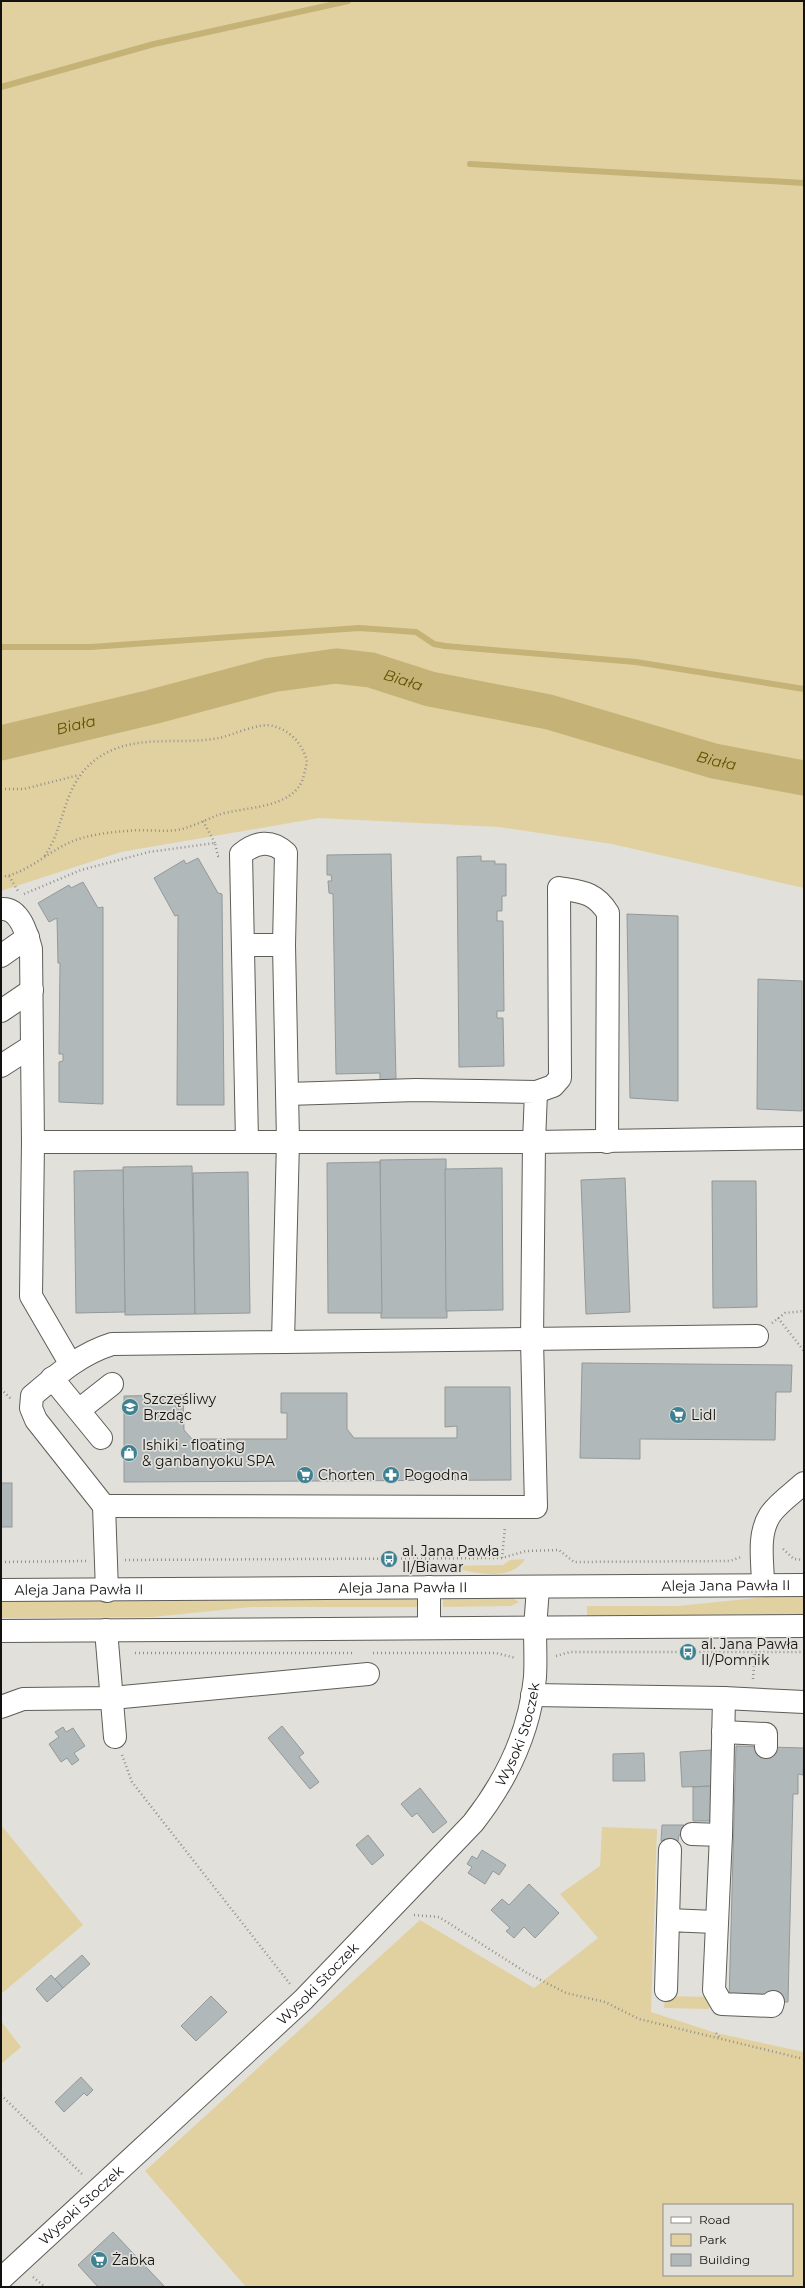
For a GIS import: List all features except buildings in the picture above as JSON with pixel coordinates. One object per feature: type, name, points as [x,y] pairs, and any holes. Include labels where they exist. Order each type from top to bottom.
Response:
[{"type":"street","points":[[247,1141],[241,854],[250,846],[264,842],[278,846],[286,853],[284,945],[288,1140],[282,1342]]},
{"type":"street","points":[[287,1094],[416,1090],[536,1092],[553,1086],[560,1078],[559,888],[579,891],[600,900],[608,913],[607,1142]]},
{"type":"street","points":[[1,909],[11,910],[17,916],[28,937],[31,949],[33,1142],[31,1296],[70,1363]]},
{"type":"street","points":[[1,956],[28,937]]},
{"type":"street","points":[[243,945],[284,945]]},
{"type":"street","points":[[1,1011],[32,990]]},
{"type":"street","points":[[1,1066],[32,1046]]},
{"type":"street","points":[[104,1506],[536,1506],[532,1340],[536,1092]]},
{"type":"street","points":[[33,1142],[288,1140],[607,1142],[804,1138]]},
{"type":"street","points":[[107,1591],[104,1506],[36,1420],[31,1408],[32,1396],[70,1363],[92,1350],[112,1344],[532,1340],[757,1336]]},
{"type":"street","points":[[52,1378],[101,1438]]},
{"type":"street","points":[[79,1410],[112,1384]]},
{"type":"street","points":[[763,1585],[762,1535],[771,1514],[804,1483]]},
{"type":"street","name":"Aleja Jana Pawła II","points":[[1,1590],[107,1591],[429,1587],[538,1588],[804,1585]]},
{"type":"street","points":[[429,1587],[429,1628]]},
{"type":"street","name":"Wysoki Stoczek","points":[[1,2279],[303,2000],[462,1835],[493,1798],[512,1760],[524,1728],[532,1695],[522,1660],[535,1628],[538,1588]]},
{"type":"street","points":[[1,1631],[804,1626]]},
{"type":"street","points":[[106,1630],[115,1737]]},
{"type":"street","points":[[1,1707],[23,1699],[112,1698],[369,1663]]},
{"type":"street","points":[[532,1695],[724,1698],[804,1702]]},
{"type":"street","points":[[724,1698],[721,1835],[715,1922],[714,1990],[722,2004],[772,2006],[773,2002]]},
{"type":"street","points":[[723,1732],[766,1734],[766,1747]]},
{"type":"street","points":[[692,1834],[721,1835]]},
{"type":"street","points":[[666,1990],[670,1850]]},
{"type":"street","points":[[668,1920],[715,1922]]},
{"type":"path","points":[[1,877],[10,876],[28,868],[44,857],[81,838],[128,830],[150,832],[180,830],[218,815],[276,803],[293,792],[303,778],[307,760],[301,745],[287,731],[271,725],[208,740],[152,740],[119,748],[96,760],[79,775],[66,799],[62,821],[53,844],[44,857]]},
{"type":"path","points":[[1,789],[24,790],[79,775]]},
{"type":"path","points":[[204,821],[215,843],[218,856],[241,854]]},
{"type":"path","points":[[10,876],[21,895],[81,870],[141,854],[215,843]]},
{"type":"path","points":[[757,1336],[785,1313],[804,1311]]},
{"type":"path","points":[[778,1318],[804,1351]]},
{"type":"path","points":[[502,1558],[507,1507]]},
{"type":"path","points":[[1,1562],[106,1552],[502,1558],[538,1550],[559,1550],[574,1562],[730,1561],[739,1558],[749,1545],[762,1544],[780,1544],[794,1560],[804,1560]]},
{"type":"path","points":[[369,1663],[496,1653],[522,1660],[551,1657],[570,1652],[804,1652]]},
{"type":"path","points":[[751,1699],[755,1652]]},
{"type":"path","points":[[107,1653],[353,1653]]},
{"type":"path","points":[[115,1737],[132,1782],[303,2000]]},
{"type":"path","points":[[409,1914],[439,1917],[527,1974],[566,1993],[605,2002],[640,2019],[804,2059]]},
{"type":"path","points":[[716,2033],[720,2039]]},
{"type":"path","points":[[1,2095],[87,2180]]},
{"type":"green space","points":[[1,1],[804,1],[804,888],[612,844],[499,827],[319,818],[121,852],[1,891]]},
{"type":"green space","points":[[525,1559],[518,1567],[509,1572],[498,1574],[487,1574],[442,1566],[503,1565],[510,1560]]},
{"type":"green space","points":[[785,1595],[804,1595],[804,1614],[587,1616],[587,1606],[678,1606]]},
{"type":"green space","points":[[419,1597],[418,1607],[251,1607],[153,1617],[1,1618],[1,1600]]},
{"type":"green space","points":[[443,1597],[513,1598],[519,1602],[511,1606],[443,1607]]},
{"type":"green space","points":[[1,1825],[83,1925],[1,1994]]},
{"type":"green space","points":[[602,1827],[657,1829],[651,2012],[716,2033],[804,2052],[804,2287],[246,2287],[145,2171],[420,1920],[534,1988],[598,1938],[560,1894],[600,1866]]},
{"type":"green space","points":[[665,1996],[710,1997],[709,2009],[664,2008]]},
{"type":"green space","points":[[1,2021],[21,2047],[1,2064]]},
{"type":"waterway","points":[[1,87],[154,44],[348,1]]},
{"type":"waterway","points":[[470,164],[804,183]]},
{"type":"waterway","points":[[1,647],[91,647],[359,628],[416,632],[434,644],[445,646],[636,662],[804,689]]},
{"type":"waterway","name":"Biała","points":[[1,743],[152,707],[271,675],[336,666],[371,670],[430,689],[549,712],[714,761],[804,778]]},
{"type":"place","name":"Szczęśliwy Brzdąc","points":[[130,1407]]},
{"type":"place","name":"Lidl","points":[[678,1415]]},
{"type":"place","name":"Ishiki - floating & ganbanyoku SPA","points":[[129,1453]]},
{"type":"place","name":"Chorten","points":[[305,1475]]},
{"type":"place","name":"Pogodna","points":[[391,1475]]},
{"type":"place","name":"al. Jana Pawła II/Biawar","points":[[389,1559]]},
{"type":"place","name":"al. Jana Pawła II/Pomnik","points":[[688,1652]]},
{"type":"place","name":"Żabka","points":[[99,2260]]}]
